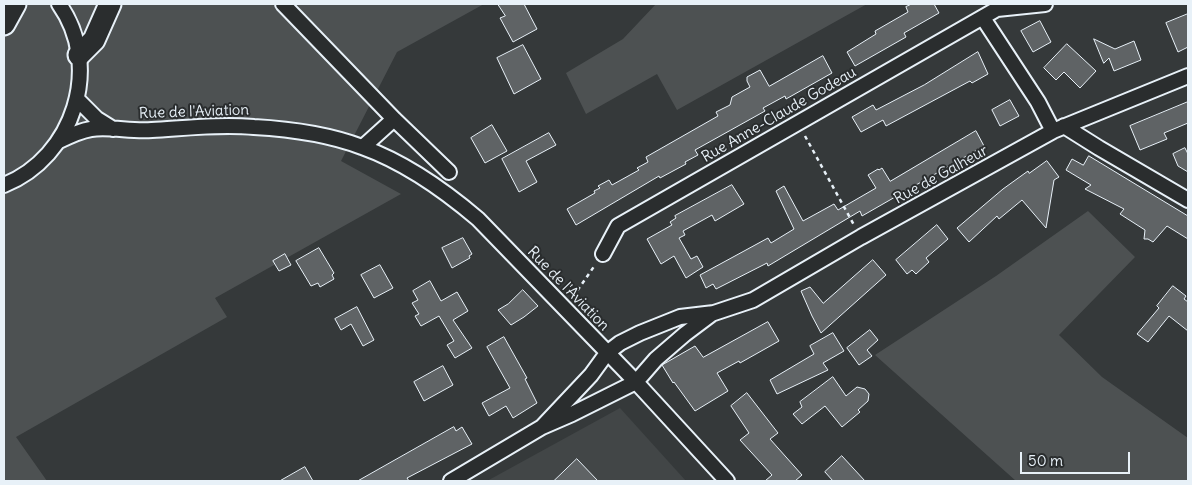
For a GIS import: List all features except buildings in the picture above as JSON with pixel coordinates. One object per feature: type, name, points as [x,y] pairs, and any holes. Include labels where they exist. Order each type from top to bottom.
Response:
[{"type":"highway","points":[[4,24],[16,4]]},
{"type":"highway","points":[[79,55],[94,40],[110,4]]},
{"type":"street","points":[[4,185],[32,169],[51,151],[70,121],[77,99],[80,77],[79,55],[70,22],[59,4]]},
{"type":"street","points":[[283,4],[394,119],[449,172]]},
{"type":"street","name":"Rue Anne-Claude Godeau","points":[[603,254],[618,226],[997,9],[1045,4]]},
{"type":"street","points":[[983,18],[1038,102],[1058,128],[1099,148],[1188,200]]},
{"type":"street","name":"Rue de Galheur","points":[[542,427],[591,375],[608,353],[640,332],[680,317],[714,313],[753,300],[861,237],[1058,128],[1188,76]]},
{"type":"street","points":[[77,99],[97,119],[113,130]]},
{"type":"street","points":[[363,147],[394,119]]},
{"type":"street","name":"Rue de l'Aviation","points":[[59,141],[79,132],[93,129],[148,131],[218,126],[254,126],[312,134],[363,147],[407,169],[456,200],[478,219],[636,382],[727,481]]},
{"type":"street","name":"Rue de Galheur","points":[[636,382],[656,359],[685,334],[714,313]]},
{"type":"street","points":[[451,481],[542,427],[636,382]]},
{"type":"path","points":[[798,123],[861,237]]},
{"type":"path","points":[[564,308],[603,254]]},
{"type":"shaded area","points":[[4,4],[484,4],[397,52],[341,161],[401,194],[215,298],[227,317],[16,437],[47,481],[4,481]]},
{"type":"shaded area","points":[[656,4],[867,4],[677,110],[657,74],[586,114],[566,73],[623,39]]},
{"type":"shaded area","points":[[1088,211],[1135,257],[1059,335],[1102,377],[1188,438],[1188,481],[1016,481],[875,355],[996,276]]},
{"type":"shaded area","points":[[620,408],[686,481],[487,481]]}]
